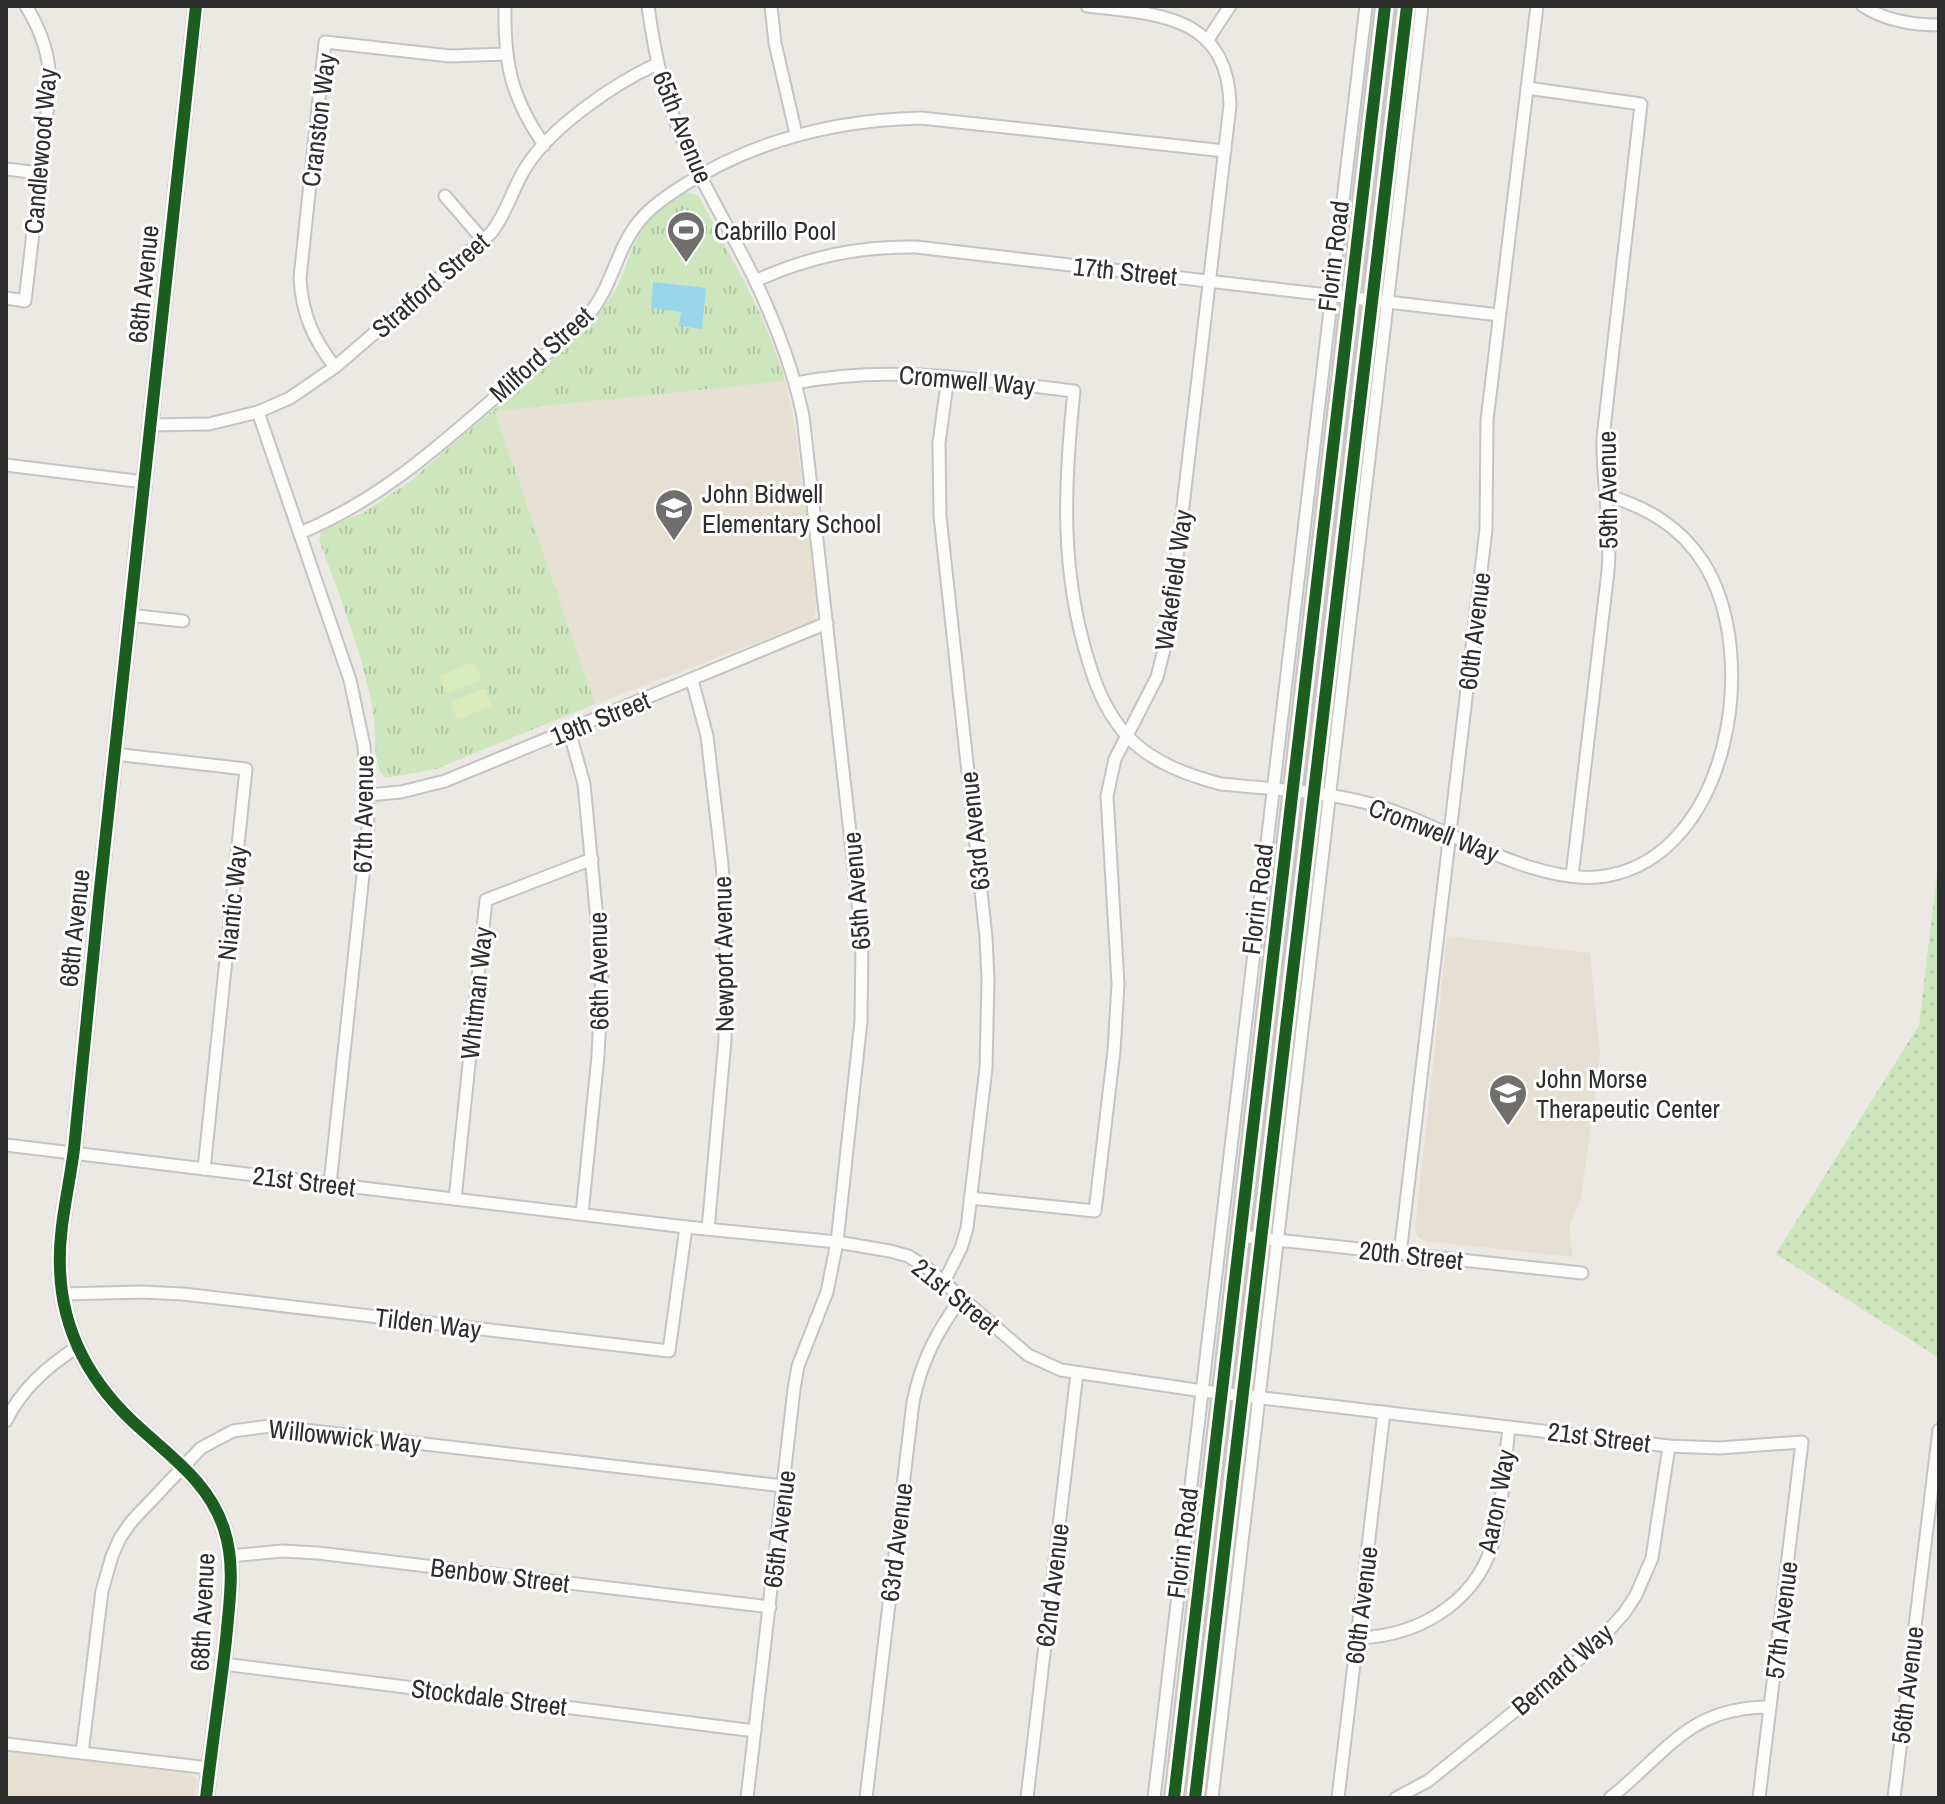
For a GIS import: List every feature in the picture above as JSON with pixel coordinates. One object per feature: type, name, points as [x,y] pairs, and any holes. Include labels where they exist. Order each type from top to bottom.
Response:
[{"type":"main road","name":"Florin Road","points":[[1174,1798],[1240,1236],[1282,791],[1341,296],[1385,6]]},
{"type":"main road","name":"Florin Road","points":[[1195,1798],[1270,1239],[1380,301],[1407,6]]},
{"type":"street","name":"Candlewood Way","points":[[6,298],[25,301],[50,71],[42,34],[26,6]]},
{"type":"street","name":"68th Avenue","points":[[196,6],[73,1153],[60,1247],[62,1294],[77,1347],[106,1396],[183,1465],[205,1490],[224,1526],[232,1574],[206,1798]]},
{"type":"street","points":[[505,6],[505,54],[518,102],[544,145]]},
{"type":"street","name":"65th Avenue","points":[[648,6],[657,64],[673,114],[700,175],[755,281],[796,383],[803,416],[858,890],[862,966],[858,1061],[837,1242],[827,1292],[798,1366],[747,1798]]},
{"type":"street","points":[[771,6],[775,43],[796,134]]},
{"type":"street","name":"Wakefield Way","points":[[970,1198],[1095,1211],[1118,997],[1107,796],[1115,759],[1157,677],[1168,634],[1225,151],[1230,93],[1222,64],[1207,41],[1174,19],[1087,6]]},
{"type":"street","points":[[1207,41],[1230,6]]},
{"type":"street","name":"Florin Road","points":[[1341,296],[1366,6]]},
{"type":"street","name":"Florin Road","points":[[1380,301],[1422,6]]},
{"type":"street","name":"60th Avenue","points":[[1400,1254],[1486,529],[1487,420],[1537,6]]},
{"type":"street","points":[[1863,6],[1898,21],[1939,25]]},
{"type":"street","name":"Cranston Way","points":[[335,367],[310,329],[302,305],[300,278],[325,42],[450,56],[505,54]]},
{"type":"street","name":"Stratford Street","points":[[150,425],[209,424],[258,412],[290,398],[335,367],[483,240],[501,220],[524,171],[544,145],[609,89],[657,64]]},
{"type":"street","name":"59th Avenue","points":[[1527,88],[1641,104],[1603,438],[1609,524],[1608,571],[1572,876]]},
{"type":"street","name":"Milford Street","points":[[300,533],[366,501],[412,469],[576,327],[602,297],[629,236],[640,221],[667,196],[739,156],[796,134],[853,122],[921,118],[1225,151]]},
{"type":"street","points":[[6,169],[40,173]]},
{"type":"street","points":[[445,196],[483,240]]},
{"type":"street","name":"17th Street","points":[[755,281],[805,260],[831,254],[884,247],[916,247],[1499,315]]},
{"type":"street","name":"Cromwell Way","points":[[796,383],[891,372],[1074,391],[1065,508],[1070,579],[1079,626],[1096,685],[1126,735],[1163,763],[1197,778],[1383,808],[1539,869],[1572,876],[1602,876],[1633,868],[1656,855],[1678,835],[1700,803],[1715,770],[1726,735],[1731,699],[1732,663],[1727,627],[1719,593],[1704,562],[1664,520],[1641,507],[1606,495]]},
{"type":"street","name":"63rd Avenue","points":[[944,1282],[967,1228],[986,1068],[988,980],[986,937],[940,516],[939,443],[948,377]]},
{"type":"street","name":"67th Avenue","points":[[258,412],[350,680],[364,746],[368,795],[366,850],[330,1184]]},
{"type":"street","points":[[6,465],[144,482]]},
{"type":"street","points":[[129,615],[183,621]]},
{"type":"street","name":"19th Street","points":[[368,795],[401,792],[445,781],[827,623]]},
{"type":"street","name":"Newport Avenue","points":[[692,680],[707,736],[722,864],[726,936],[725,1040],[708,1229]]},
{"type":"street","name":"66th Avenue","points":[[569,730],[584,784],[600,935],[601,1020],[582,1214]]},
{"type":"street","name":"Niantic Way","points":[[114,754],[246,769],[204,1169]]},
{"type":"street","name":"Florin Road","points":[[1154,1798],[1203,1391],[1282,791]]},
{"type":"street","name":"Whitman Way","points":[[455,1199],[486,900],[592,859]]},
{"type":"street","name":"21st Street","points":[[6,1145],[686,1227],[837,1242],[908,1256],[944,1282],[1028,1355],[1044,1364],[1077,1373],[1203,1391],[1669,1446],[1719,1448],[1802,1442]]},
{"type":"street","name":"Tilden Way","points":[[62,1294],[183,1294],[669,1351],[686,1227]]},
{"type":"street","name":"20th Street","points":[[1240,1236],[1582,1273]]},
{"type":"street","name":"63rd Avenue","points":[[866,1798],[913,1402],[926,1355],[936,1334],[962,1297]]},
{"type":"street","points":[[6,1421],[35,1378],[77,1347]]},
{"type":"street","name":"62nd Avenue","points":[[1027,1798],[1077,1373]]},
{"type":"street","name":"Florin Road","points":[[1212,1798],[1251,1396]]},
{"type":"street","name":"60th Avenue","points":[[1338,1798],[1384,1412]]},
{"type":"street","name":"Willowwick Way","points":[[82,1753],[102,1591],[120,1538],[183,1465],[201,1448],[233,1431],[270,1426],[784,1486]]},
{"type":"street","name":"Aaron Way","points":[[1357,1638],[1389,1636],[1429,1622],[1474,1582],[1485,1564],[1496,1531],[1509,1427]]},
{"type":"street","name":"56th Avenue","points":[[1894,1798],[1939,1430]]},
{"type":"street","name":"57th Avenue","points":[[1759,1798],[1802,1442]]},
{"type":"street","name":"Bernard Way","points":[[1396,1798],[1428,1781],[1570,1666],[1625,1612],[1652,1558],[1669,1446]]},
{"type":"street","points":[[1924,1542],[1939,1544]]},
{"type":"street","name":"Benbow Street","points":[[230,1556],[282,1551],[318,1553],[770,1607]]},
{"type":"street","name":"Stockdale Street","points":[[223,1664],[755,1731]]},
{"type":"street","points":[[1610,1798],[1683,1733],[1706,1718],[1735,1709],[1770,1707]]},
{"type":"street","points":[[6,1744],[209,1768]]},
{"type":"shaded area","name":"John Bidwell Elementary School","points":[[785,381],[795,427],[817,601],[813,621],[595,704],[495,410]]},
{"type":"shaded area","name":"John Morse Therapeutic Center","points":[[1447,936],[1590,953],[1600,1055],[1581,1199],[1569,1227],[1573,1257],[1426,1241],[1418,1237],[1415,1230]]},
{"type":"shaded area","points":[[6,1751],[190,1774],[197,1780],[195,1798],[6,1798]]},
{"type":"green space","points":[[684,192],[698,195],[758,309],[785,381],[495,411],[595,704],[436,769],[385,778],[376,758],[374,718],[365,673],[319,540],[322,529],[363,513],[409,482],[586,330],[618,285],[647,220]]},
{"type":"green space","points":[[474,662],[482,680],[446,694],[439,676]]},
{"type":"green space","points":[[485,688],[492,706],[457,720],[450,702]]},
{"type":"green space","points":[[1939,857],[1939,1358],[1776,1254],[1919,1025]]},
{"type":"water","points":[[653,282],[706,288],[702,329],[679,326],[681,312],[651,308]]},
{"type":"cycle path","points":[[196,6],[74,1149],[62,1224],[60,1269],[62,1293],[74,1338],[95,1378],[125,1414],[201,1486],[218,1513],[228,1543],[230,1598],[206,1798]]},
{"type":"cycle path","points":[[1174,1798],[1385,6]]},
{"type":"cycle path","points":[[1195,1798],[1407,6]]},
{"type":"place","name":"Cabrillo Pool","points":[[686,264]]},
{"type":"place","name":"John Bidwell Elementary School","points":[[674,542]]},
{"type":"place","name":"John Morse Therapeutic Center","points":[[1508,1127]]}]
